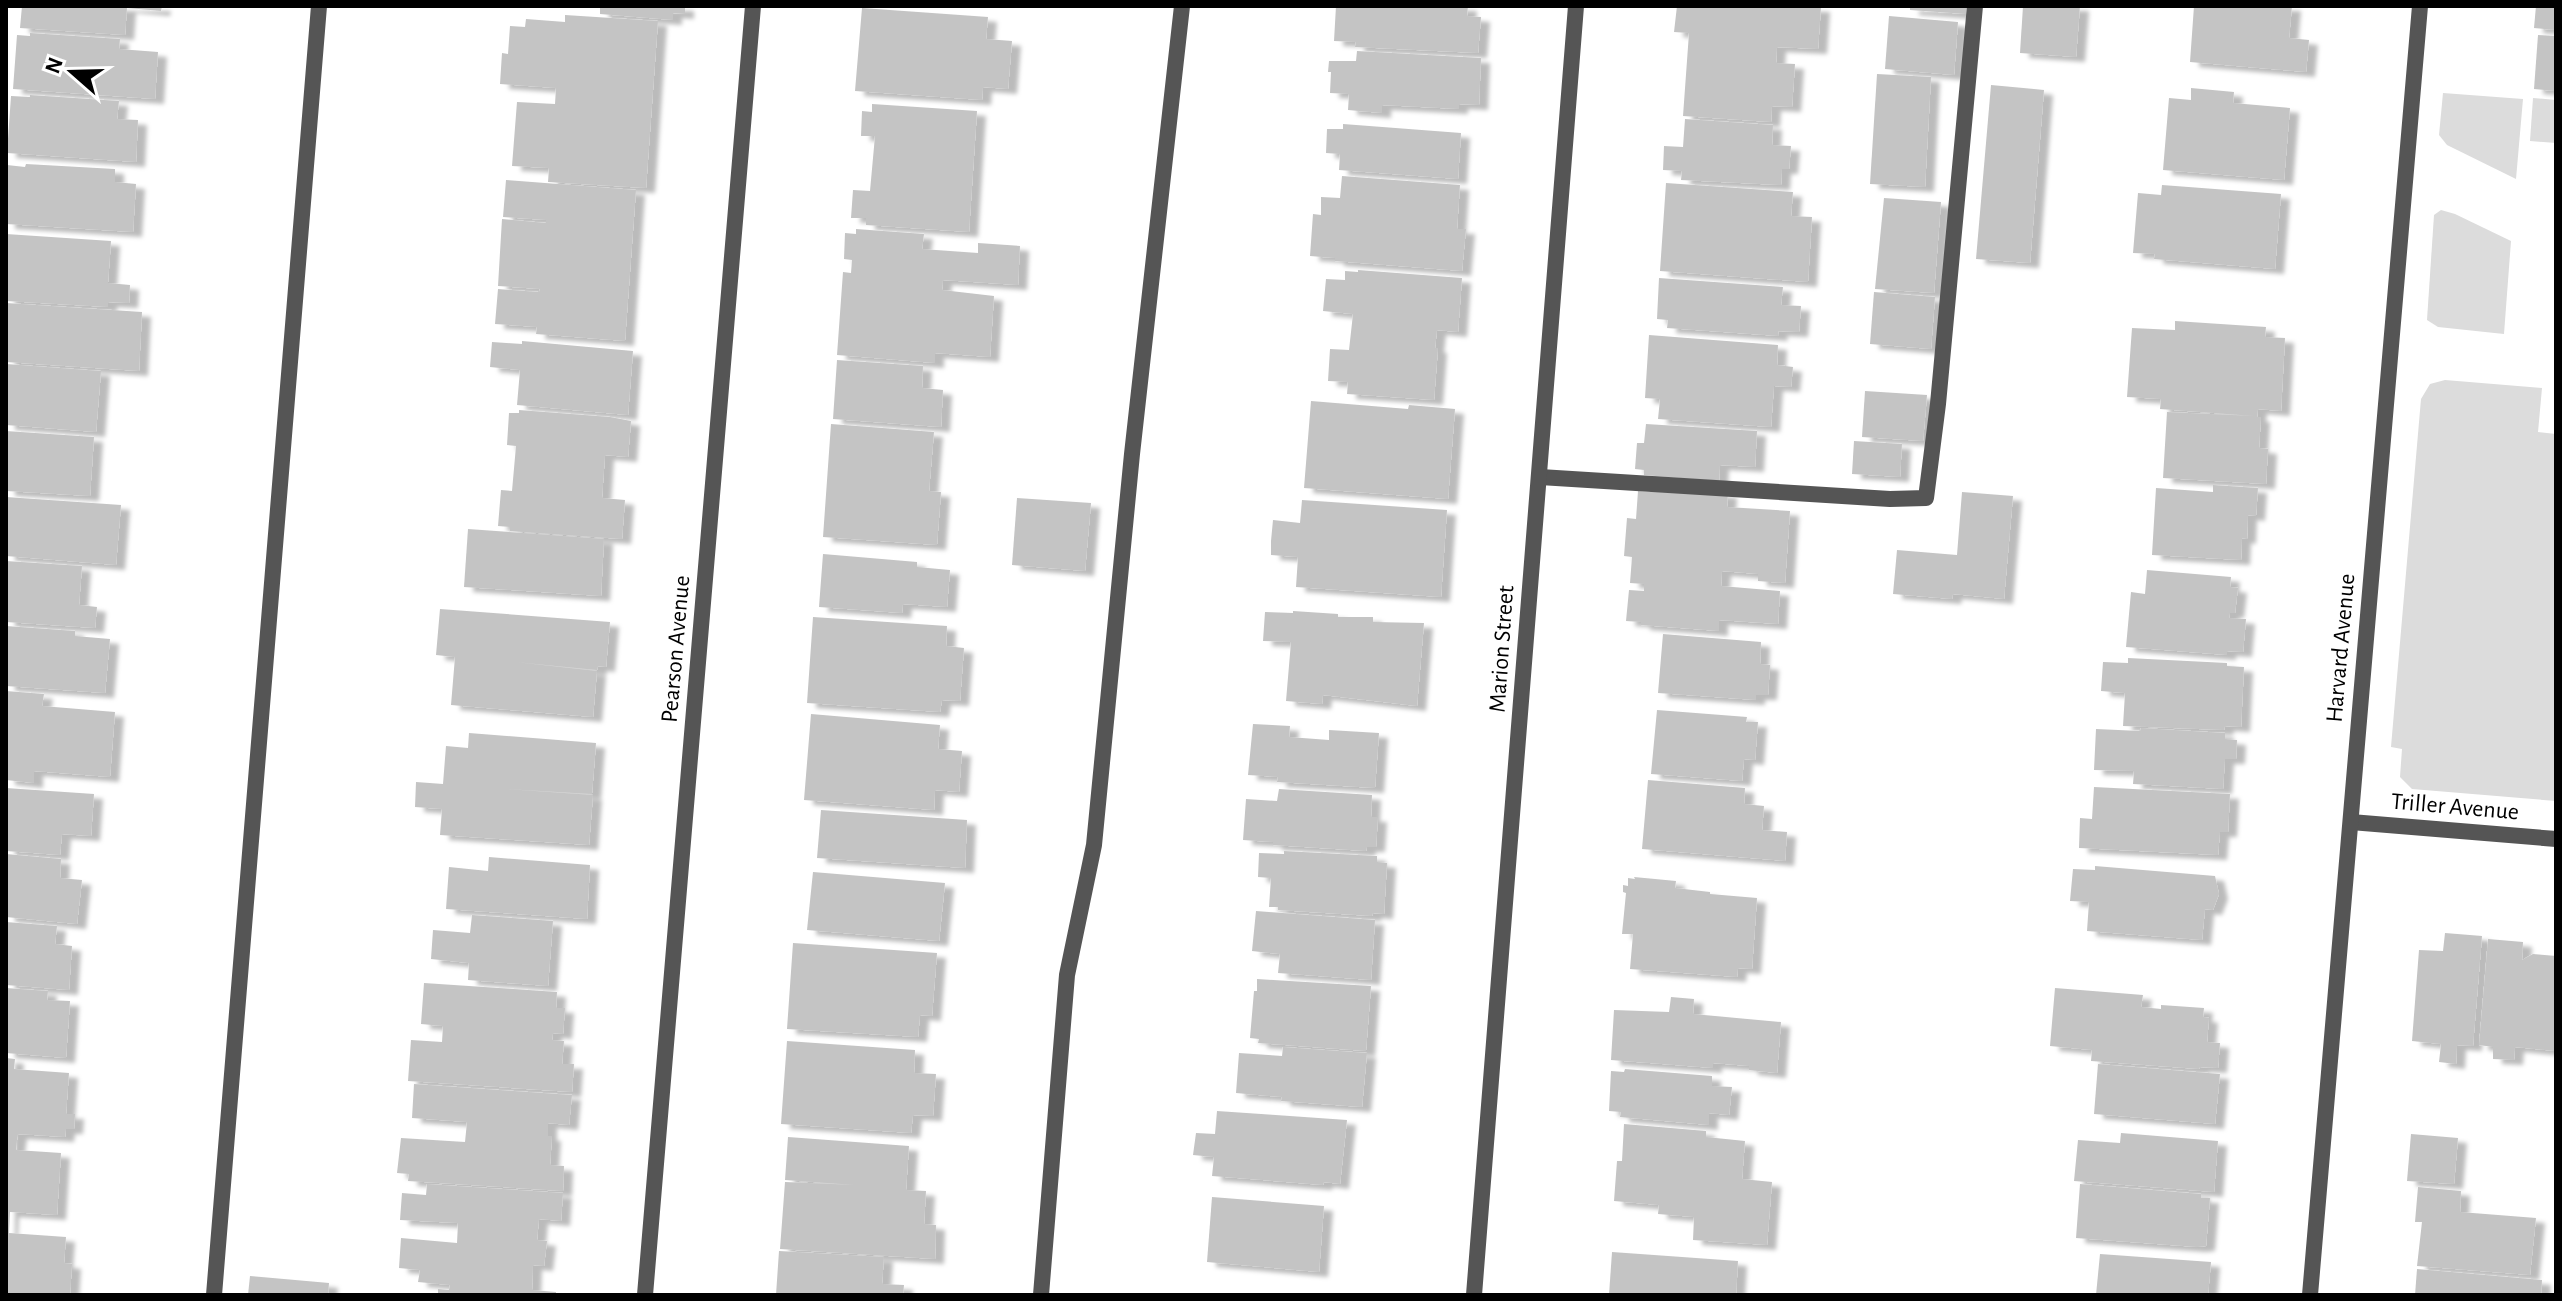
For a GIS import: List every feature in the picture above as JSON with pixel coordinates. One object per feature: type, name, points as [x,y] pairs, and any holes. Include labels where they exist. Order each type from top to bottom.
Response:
[{"type":"street","points":[[214,1295],[319,6]]},
{"type":"street","name":"Pearson Avenue","points":[[645,1295],[753,6]]},
{"type":"street","points":[[1041,1295],[1067,975],[1094,845],[1134,439],[1182,6]]},
{"type":"street","name":"Marion Street","points":[[1474,1295],[1576,6]]},
{"type":"street","points":[[1540,477],[1874,498],[1926,498],[1938,404],[1975,6]]},
{"type":"street","name":"Harvard Avenue","points":[[2310,1295],[2420,6]]},
{"type":"street","name":"Triller Avenue","points":[[2351,822],[2556,839]]},
{"type":"shaded area","points":[[2443,93],[2523,99],[2516,179],[2447,145],[2439,135]]},
{"type":"shaded area","points":[[2533,98],[2556,100],[2556,143],[2530,141]]},
{"type":"shaded area","points":[[2441,210],[2511,241],[2504,334],[2438,327],[2427,320],[2434,215]]},
{"type":"shaded area","points":[[2445,380],[2542,388],[2538,432],[2556,434],[2556,801],[2412,789],[2400,777],[2402,749],[2391,747],[2421,399],[2430,384]]},
{"type":"building","points":[[22,6],[162,6],[161,11],[127,8],[125,35],[20,28]]},
{"type":"building","points":[[600,6],[685,6],[685,14],[673,13],[673,20],[600,14]]},
{"type":"building","points":[[1336,6],[1468,6],[1467,16],[1481,17],[1478,53],[1355,47],[1356,42],[1334,41]]},
{"type":"building","points":[[1677,6],[1821,7],[1818,49],[1777,47],[1776,63],[1795,64],[1792,107],[1772,106],[1771,122],[1683,116],[1689,33],[1674,32]]},
{"type":"building","points":[[1910,6],[1967,6],[1966,14],[1910,10]]},
{"type":"building","points":[[2023,6],[2080,6],[2076,57],[2020,53]]},
{"type":"building","points":[[2194,6],[2292,6],[2289,38],[2309,40],[2306,72],[2190,62]]},
{"type":"building","points":[[2536,6],[2556,6],[2556,30],[2534,28]]},
{"type":"building","points":[[862,8],[988,17],[986,39],[1012,41],[1008,89],[983,87],[982,100],[855,91]]},
{"type":"building","points":[[565,15],[658,21],[646,188],[548,182],[549,168],[512,166],[517,102],[555,104],[556,88],[500,84],[502,53],[508,54],[510,26],[525,27],[526,19],[565,22]]},
{"type":"building","points":[[1889,16],[1958,22],[1954,75],[1885,69]]},
{"type":"building","points":[[30,33],[120,39],[119,49],[158,52],[155,99],[13,89],[17,35],[30,36]]},
{"type":"building","points":[[2538,35],[2556,36],[2556,91],[2534,89]]},
{"type":"building","points":[[1357,51],[1481,58],[1479,105],[1459,104],[1459,109],[1382,105],[1382,113],[1348,110],[1349,94],[1330,93],[1329,61],[1356,61]]},
{"type":"building","points":[[1877,74],[1931,77],[1925,187],[1870,184]]},
{"type":"building","points":[[1991,85],[2044,90],[2030,263],[1976,259]]},
{"type":"building","points":[[2191,88],[2234,92],[2233,103],[2290,108],[2284,180],[2163,170],[2169,98],[2191,100]]},
{"type":"building","points":[[11,96],[119,101],[117,119],[138,120],[136,162],[7,153]]},
{"type":"building","points":[[872,104],[977,111],[969,232],[866,225],[866,218],[851,218],[853,190],[870,191],[875,136],[861,136],[862,111],[872,112]]},
{"type":"building","points":[[1685,119],[1773,125],[1772,145],[1791,146],[1789,169],[1782,169],[1781,185],[1681,180],[1682,171],[1663,170],[1664,146],[1683,147]]},
{"type":"building","points":[[1343,124],[1461,133],[1458,179],[1339,170],[1340,154],[1326,153],[1327,129],[1343,129]]},
{"type":"building","points":[[26,164],[115,169],[115,182],[136,184],[133,232],[6,224],[7,165],[25,167]]},
{"type":"building","points":[[1342,176],[1460,185],[1457,229],[1466,229],[1462,271],[1335,261],[1335,258],[1310,256],[1313,214],[1321,215],[1321,197],[1340,198]]},
{"type":"building","points":[[506,180],[636,190],[625,341],[536,334],[537,327],[495,324],[498,289],[539,292],[540,289],[498,286],[502,219],[546,223],[546,220],[503,217]]},
{"type":"building","points":[[1666,183],[1793,192],[1791,216],[1812,217],[1808,282],[1660,271]]},
{"type":"building","points":[[2162,185],[2281,194],[2275,269],[2154,259],[2155,254],[2133,253],[2138,193],[2161,195]]},
{"type":"building","points":[[1884,198],[1941,202],[1934,293],[1875,289]]},
{"type":"building","points":[[856,229],[924,234],[922,249],[978,253],[978,243],[1020,246],[1018,285],[943,280],[942,290],[994,296],[990,357],[935,353],[935,363],[837,355],[843,272],[851,273],[852,260],[844,259],[845,233],[856,234]]},
{"type":"building","points":[[6,234],[111,241],[108,283],[130,285],[129,303],[108,302],[108,307],[6,301]]},
{"type":"building","points":[[1345,271],[1462,278],[1458,332],[1437,330],[1434,400],[1347,394],[1348,382],[1328,381],[1330,349],[1349,350],[1353,314],[1323,311],[1326,279],[1345,280]]},
{"type":"building","points":[[1659,278],[1783,287],[1781,305],[1801,306],[1799,332],[1778,331],[1779,336],[1667,328],[1668,320],[1657,319]]},
{"type":"building","points":[[1874,292],[1935,297],[1931,349],[1870,344]]},
{"type":"building","points":[[6,303],[142,312],[139,371],[6,362]]},
{"type":"building","points":[[2175,321],[2266,327],[2265,337],[2285,338],[2281,411],[2258,409],[2257,417],[2261,417],[2259,448],[2268,449],[2266,484],[2163,478],[2167,412],[2254,416],[2160,409],[2161,399],[2127,397],[2132,328],[2175,330]]},
{"type":"building","points":[[1649,335],[1778,345],[1777,365],[1793,367],[1791,387],[1774,386],[1771,427],[1658,419],[1660,399],[1645,398]]},
{"type":"building","points":[[522,341],[633,351],[628,415],[517,405],[520,370],[490,367],[492,342],[522,344]]},
{"type":"building","points":[[837,360],[923,366],[922,388],[943,390],[941,427],[833,419]]},
{"type":"building","points":[[6,364],[101,371],[96,432],[6,425]]},
{"type":"building","points":[[1865,391],[1927,395],[1923,441],[1862,437]]},
{"type":"building","points":[[1311,401],[1408,409],[1409,405],[1455,409],[1448,499],[1304,488]]},
{"type":"building","points":[[519,410],[631,421],[628,457],[605,455],[602,498],[625,500],[622,539],[510,531],[510,527],[498,526],[501,490],[512,491],[516,446],[507,445],[509,413],[519,413]]},
{"type":"building","points":[[831,424],[934,432],[929,491],[941,492],[937,545],[823,537]]},
{"type":"building","points":[[1646,424],[1757,431],[1755,467],[1720,465],[1719,481],[1644,475],[1644,470],[1635,469],[1637,443],[1644,443]]},
{"type":"building","points":[[6,431],[94,437],[90,496],[6,491]]},
{"type":"building","points":[[1854,441],[1902,444],[1900,477],[1852,474]]},
{"type":"building","points":[[2213,485],[2258,488],[2256,516],[2248,515],[2247,539],[2242,538],[2241,560],[2152,555],[2156,488],[2213,492]]},
{"type":"building","points":[[1651,488],[1728,493],[1727,507],[1790,511],[1785,583],[1758,581],[1758,574],[1722,571],[1721,586],[1780,591],[1778,624],[1719,620],[1719,631],[1626,621],[1629,590],[1644,591],[1644,584],[1630,583],[1632,557],[1624,556],[1627,518],[1636,519],[1638,491],[1650,492]]},
{"type":"building","points":[[1962,492],[2013,496],[2004,599],[1953,594],[1952,599],[1893,594],[1897,550],[1957,555]]},
{"type":"building","points":[[6,497],[121,505],[116,565],[6,556]]},
{"type":"building","points":[[1017,498],[1091,503],[1085,571],[1012,565]]},
{"type":"building","points":[[1302,500],[1447,510],[1441,597],[1296,587],[1298,557],[1271,555],[1271,541],[1273,520],[1300,523]]},
{"type":"building","points":[[468,529],[604,539],[601,596],[464,587]]},
{"type":"building","points":[[823,554],[917,562],[917,567],[950,570],[947,607],[903,604],[902,613],[819,607]]},
{"type":"building","points":[[6,561],[82,566],[79,605],[97,607],[95,628],[6,622]]},
{"type":"building","points":[[2147,570],[2231,577],[2230,587],[2238,588],[2235,613],[2230,613],[2229,618],[2246,619],[2243,652],[2227,651],[2227,655],[2126,647],[2131,592],[2145,594]]},
{"type":"building","points":[[440,609],[610,622],[606,667],[598,666],[597,670],[515,662],[597,671],[593,717],[451,705],[455,657],[436,655]]},
{"type":"building","points":[[1265,612],[1338,614],[1338,617],[1373,617],[1373,622],[1424,623],[1417,706],[1323,695],[1322,704],[1286,701],[1291,642],[1263,641]]},
{"type":"building","points":[[813,617],[947,626],[946,646],[964,648],[960,701],[942,700],[940,712],[807,703]]},
{"type":"building","points":[[6,626],[75,631],[75,636],[110,639],[105,693],[6,686]]},
{"type":"building","points":[[1663,634],[1761,642],[1760,664],[1770,665],[1768,695],[1756,695],[1756,700],[1658,693]]},
{"type":"building","points":[[2128,658],[2227,663],[2227,666],[2244,667],[2241,727],[2225,726],[2224,730],[2123,726],[2125,693],[2101,691],[2103,662],[2128,663]]},
{"type":"building","points":[[6,691],[44,694],[42,706],[115,712],[110,777],[34,771],[34,783],[6,780]]},
{"type":"building","points":[[1657,710],[1747,717],[1746,722],[1758,722],[1755,760],[1744,759],[1742,781],[1651,774]]},
{"type":"building","points":[[811,714],[940,725],[938,749],[962,751],[959,792],[935,790],[934,810],[804,800]]},
{"type":"building","points":[[1253,724],[1290,726],[1289,737],[1329,740],[1329,730],[1379,733],[1375,788],[1277,782],[1278,777],[1248,775]]},
{"type":"building","points":[[2141,728],[2225,733],[2225,739],[2237,740],[2236,759],[2225,759],[2223,789],[2133,784],[2134,771],[2094,770],[2096,729],[2140,731]]},
{"type":"building","points":[[469,733],[596,743],[592,794],[506,789],[593,795],[589,845],[440,835],[442,809],[415,807],[416,782],[443,784],[446,746],[468,748]]},
{"type":"building","points":[[1648,780],[1745,788],[1744,804],[1764,806],[1762,830],[1787,832],[1785,861],[1642,849]]},
{"type":"building","points":[[2094,787],[2230,794],[2228,832],[2220,832],[2218,855],[2079,848],[2080,818],[2092,819]]},
{"type":"building","points":[[6,788],[94,794],[91,836],[62,834],[60,855],[6,851]]},
{"type":"building","points":[[1279,789],[1372,795],[1371,817],[1378,817],[1376,847],[1367,847],[1366,851],[1243,840],[1246,799],[1277,801]]},
{"type":"building","points":[[821,810],[967,820],[965,868],[817,858]]},
{"type":"building","points":[[1284,851],[1377,856],[1377,862],[1387,863],[1384,914],[1373,913],[1372,916],[1269,907],[1271,878],[1258,877],[1259,853],[1284,854]]},
{"type":"building","points":[[6,854],[61,859],[60,878],[82,880],[77,924],[6,917]]},
{"type":"building","points":[[489,857],[590,865],[587,919],[446,909],[449,867],[488,871]]},
{"type":"building","points":[[2095,866],[2215,876],[2219,894],[2213,910],[2205,909],[2202,940],[2087,931],[2089,902],[2070,901],[2073,869],[2095,870]]},
{"type":"building","points":[[813,872],[945,883],[939,941],[807,930]]},
{"type":"building","points":[[1628,878],[1676,881],[1675,888],[1710,894],[1757,898],[1752,969],[1738,968],[1737,977],[1630,969],[1633,934],[1622,934],[1626,893],[1623,892],[1623,885],[1628,886]]},
{"type":"building","points":[[1256,911],[1375,920],[1371,980],[1278,973],[1280,954],[1252,951]]},
{"type":"building","points":[[472,915],[553,921],[548,986],[468,980],[469,963],[431,959],[433,930],[470,933]]},
{"type":"building","points":[[6,922],[57,926],[55,944],[72,946],[69,990],[6,985]]},
{"type":"building","points":[[2445,933],[2482,936],[2473,1046],[2457,1045],[2456,1064],[2439,1062],[2441,1044],[2412,1041],[2419,950],[2443,951]]},
{"type":"building","points":[[2488,939],[2523,942],[2522,960],[2533,954],[2556,956],[2556,1051],[2515,1047],[2514,1060],[2493,1059],[2493,1047],[2479,1045]]},
{"type":"building","points":[[793,943],[937,953],[932,1016],[920,1015],[918,1037],[787,1029]]},
{"type":"building","points":[[1257,979],[1371,986],[1366,1051],[1258,1043],[1259,1039],[1250,1038]]},
{"type":"building","points":[[424,983],[557,992],[556,1008],[565,1008],[563,1034],[553,1033],[552,1040],[564,1041],[562,1064],[574,1064],[572,1092],[408,1081],[411,1040],[442,1042],[443,1026],[421,1024]]},
{"type":"building","points":[[6,988],[48,991],[47,1000],[70,1001],[66,1058],[6,1053]]},
{"type":"building","points":[[2055,988],[2143,995],[2141,1007],[2204,1008],[2203,1017],[2209,1018],[2207,1042],[2220,1043],[2218,1068],[2091,1061],[2092,1050],[2050,1046]]},
{"type":"building","points":[[1671,997],[1694,999],[1693,1014],[1781,1022],[1777,1073],[1749,1070],[1749,1066],[1713,1063],[1713,1068],[1611,1060],[1614,1010],[1669,1012]]},
{"type":"building","points":[[787,1041],[915,1050],[914,1073],[936,1074],[933,1116],[913,1115],[911,1133],[781,1124]]},
{"type":"building","points":[[1283,1047],[1367,1053],[1362,1107],[1281,1101],[1282,1097],[1236,1093],[1239,1053],[1282,1056]]},
{"type":"building","points":[[6,1058],[15,1059],[14,1069],[69,1073],[66,1114],[75,1114],[74,1129],[66,1129],[65,1137],[18,1134],[16,1150],[61,1153],[57,1215],[10,1212],[9,1233],[66,1237],[64,1263],[72,1264],[70,1295],[6,1294]]},
{"type":"building","points":[[2098,1064],[2220,1074],[2215,1124],[2094,1114]]},
{"type":"building","points":[[1625,1069],[1712,1076],[1712,1086],[1732,1087],[1729,1115],[1709,1113],[1709,1125],[1620,1117],[1621,1112],[1609,1111],[1611,1071],[1624,1072]]},
{"type":"building","points":[[414,1084],[572,1095],[569,1125],[548,1123],[548,1136],[552,1136],[550,1165],[564,1166],[563,1191],[408,1181],[409,1174],[397,1173],[401,1138],[465,1142],[467,1122],[412,1118]]},
{"type":"building","points":[[1217,1111],[1347,1120],[1340,1184],[1212,1176],[1214,1157],[1193,1155],[1196,1133],[1215,1134]]},
{"type":"building","points":[[1624,1124],[1706,1131],[1706,1137],[1745,1141],[1742,1179],[1772,1182],[1767,1245],[1693,1240],[1694,1217],[1658,1214],[1659,1205],[1614,1201],[1617,1161],[1622,1161]]},
{"type":"building","points":[[2121,1133],[2218,1141],[2214,1192],[2074,1181],[2078,1140],[2120,1143]]},
{"type":"building","points":[[2411,1134],[2458,1138],[2454,1184],[2407,1181]]},
{"type":"building","points":[[788,1137],[909,1146],[906,1190],[926,1191],[924,1224],[936,1225],[935,1259],[780,1249],[785,1182],[855,1185],[785,1180]]},
{"type":"building","points":[[427,1184],[563,1193],[561,1221],[539,1219],[537,1240],[547,1241],[544,1266],[533,1265],[532,1290],[556,1292],[556,1295],[438,1295],[438,1289],[449,1290],[450,1285],[418,1282],[420,1270],[399,1268],[401,1238],[457,1243],[458,1223],[400,1220],[402,1193],[426,1195]]},
{"type":"building","points":[[2080,1184],[2201,1194],[2201,1198],[2210,1198],[2206,1246],[2076,1238]]},
{"type":"building","points":[[2418,1187],[2461,1191],[2460,1212],[2536,1218],[2530,1275],[2417,1266],[2422,1222],[2415,1222]]},
{"type":"building","points":[[1212,1197],[1324,1206],[1319,1272],[1207,1262]]},
{"type":"building","points":[[779,1251],[884,1257],[882,1284],[904,1285],[903,1295],[776,1295]]},
{"type":"building","points":[[1612,1252],[1738,1261],[1736,1295],[1609,1295]]},
{"type":"building","points":[[2100,1254],[2211,1262],[2208,1295],[2096,1295]]},
{"type":"building","points":[[2417,1269],[2542,1280],[2541,1295],[2415,1295]]},
{"type":"building","points":[[250,1276],[329,1283],[328,1295],[248,1295]]}]
